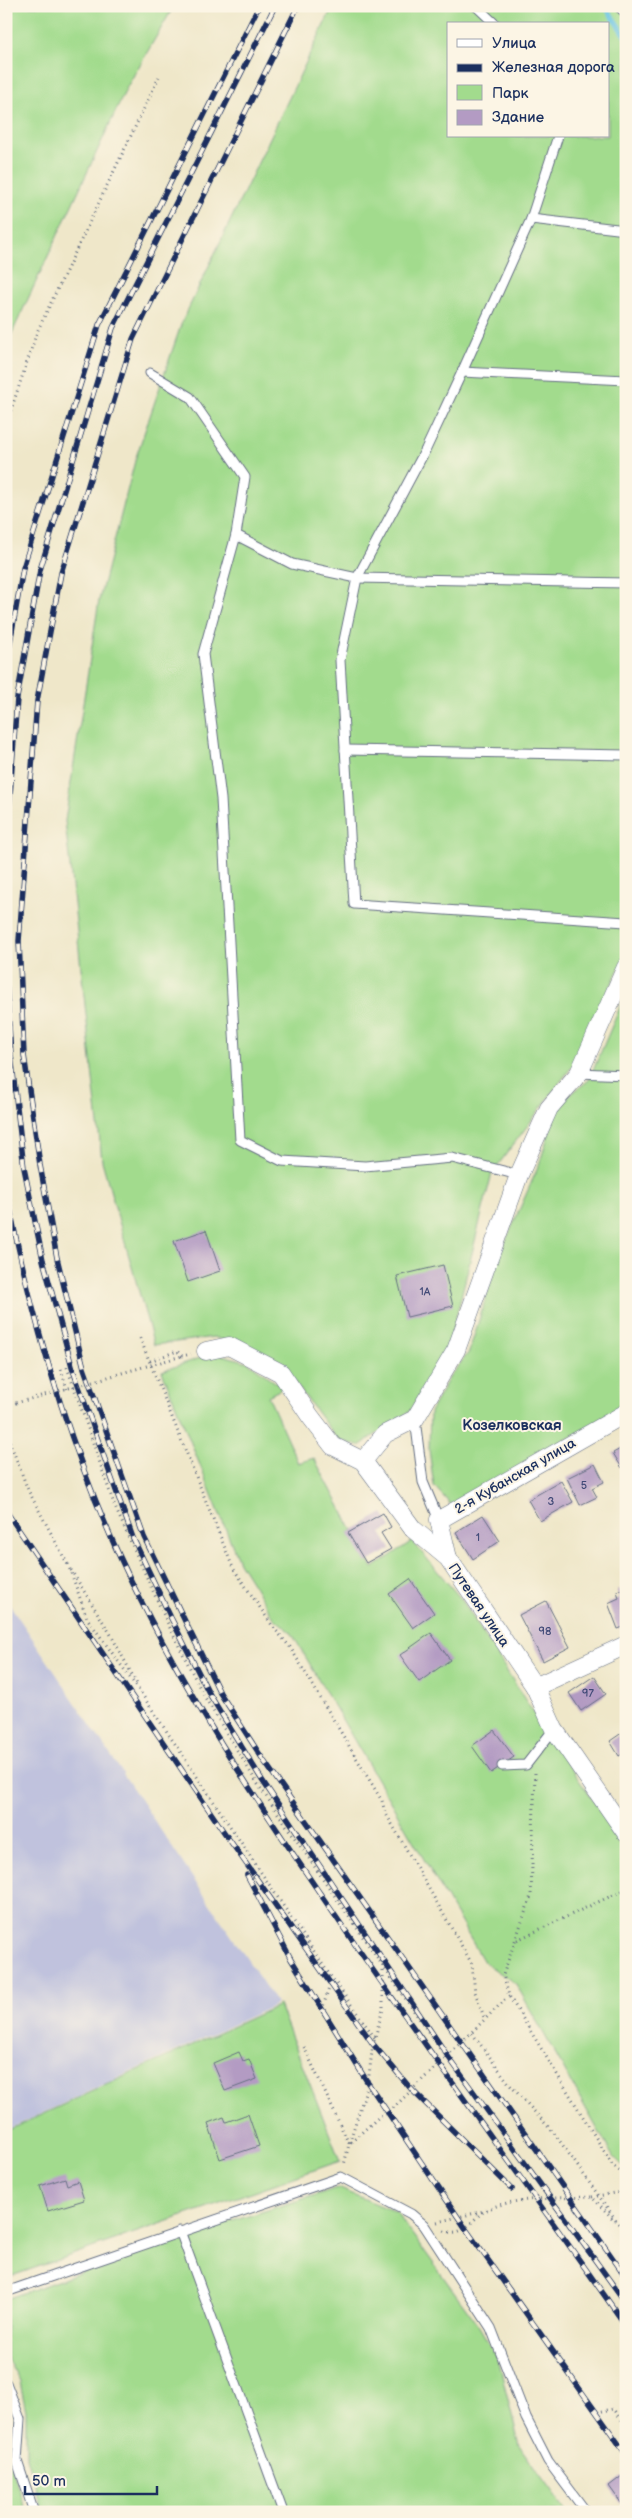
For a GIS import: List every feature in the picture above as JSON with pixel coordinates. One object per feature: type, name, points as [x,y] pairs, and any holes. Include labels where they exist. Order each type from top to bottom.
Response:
[{"type":"street","points":[[363,1461],[385,1434],[415,1419],[456,1350],[520,1175],[549,1108],[579,1073],[626,967]]},
{"type":"street","name":"Путевая улица","points":[[206,1351],[229,1346],[281,1373],[333,1446],[363,1461],[413,1529],[448,1558],[535,1687],[554,1729],[626,1833]]},
{"type":"street","name":"2-я Кубанская улица","points":[[448,1558],[439,1520],[626,1413]]},
{"type":"street","points":[[535,1687],[626,1645]]},
{"type":"lane","points":[[476,6],[493,22]]},
{"type":"lane","points":[[618,6],[626,13]]},
{"type":"lane","points":[[557,138],[531,219],[462,372],[426,449],[357,578],[340,660],[354,904],[626,922]]},
{"type":"lane","points":[[531,219],[626,230]]},
{"type":"lane","points":[[462,372],[626,380]]},
{"type":"lane","points":[[150,373],[190,397],[246,477],[236,535],[203,654],[221,799],[240,1140],[282,1162],[365,1166],[452,1158],[520,1175]]},
{"type":"lane","points":[[236,535],[292,564],[357,578],[626,582]]},
{"type":"lane","points":[[345,750],[626,755]]},
{"type":"lane","points":[[579,1073],[626,1075]]},
{"type":"lane","points":[[415,1419],[423,1482],[439,1520]]},
{"type":"lane","points":[[502,1766],[526,1765],[554,1729]]},
{"type":"lane","points":[[6,2292],[341,2177],[411,2214],[424,2226],[491,2328],[526,2418],[548,2461],[584,2509],[589,2512]]},
{"type":"lane","points":[[180,2231],[282,2512]]},
{"type":"lane","points":[[6,2383],[20,2419],[18,2461],[34,2512]]},
{"type":"path","points":[[6,426],[37,332],[159,77]]},
{"type":"path","points":[[140,1338],[233,1568],[274,1628],[290,1647],[382,1800],[385,1812],[472,1964],[475,1992],[485,2020]]},
{"type":"path","points":[[6,1407],[182,1356],[177,1351],[150,1361]]},
{"type":"path","points":[[67,1368],[115,1507],[167,1622],[204,1696],[257,1783],[445,2056]]},
{"type":"path","points":[[61,1369],[67,1389]]},
{"type":"path","points":[[6,1432],[28,1490],[142,1693]]},
{"type":"path","points":[[68,1564],[87,1618],[142,1693],[375,2038]]},
{"type":"path","points":[[537,1752],[533,1809],[531,1896],[503,1976],[509,1996],[612,2164],[626,2177]]},
{"type":"path","points":[[516,1940],[626,1889]]},
{"type":"path","points":[[341,2177],[349,2144],[368,2084],[375,2038],[383,2009],[383,1966]]},
{"type":"path","points":[[322,2010],[330,1984],[328,1971]]},
{"type":"path","points":[[349,2144],[380,2116],[388,2113],[509,1996]]},
{"type":"path","points":[[472,2033],[511,2086],[554,2134],[622,2227]]},
{"type":"path","points":[[304,2046],[349,2144]]},
{"type":"path","points":[[424,2226],[520,2200],[592,2197],[626,2191]]},
{"type":"path","points":[[592,2197],[626,2230]]},
{"type":"path","points":[[424,2226],[451,2233],[466,2230],[486,2210]]},
{"type":"path","points":[[597,2412],[614,2410],[626,2426]]},
{"type":"shaded area","points":[[6,1599],[277,2004],[6,2130]]},
{"type":"green space","points":[[6,6],[174,6],[127,87],[6,346]]},
{"type":"green space","points":[[333,6],[626,6],[626,954],[573,1065],[492,1173],[448,1349],[409,1412],[359,1446],[337,1439],[278,1360],[214,1337],[154,1345],[102,1161],[65,821],[99,600],[136,457],[182,322]]},
{"type":"green space","points":[[626,993],[626,1405],[452,1506],[434,1486],[429,1450],[430,1412],[449,1378],[469,1352],[499,1256],[539,1165],[558,1104],[589,1080]]},
{"type":"green space","points":[[215,1353],[248,1362],[283,1388],[268,1396],[298,1463],[314,1458],[373,1568],[412,1541],[462,1600],[548,1736],[626,1847],[626,2169],[612,2155],[516,1984],[484,1962],[291,1632],[274,1618],[239,1562],[162,1371]]},
{"type":"green space","points":[[279,2005],[340,2161],[6,2278],[6,2131]]},
{"type":"green space","points":[[338,2188],[396,2212],[477,2323],[498,2359],[520,2447],[567,2512],[43,2512],[26,2457],[26,2411],[20,2382],[6,2357],[6,2299],[175,2239]]},
{"type":"green space","points":[[6,2456],[27,2512],[6,2512]]},
{"type":"building","points":[[206,1230],[220,1271],[188,1282],[174,1241]]},
{"type":"building","points":[[443,1265],[453,1306],[407,1317],[397,1276]]},
{"type":"building","points":[[626,1446],[626,1466],[622,1468],[613,1453]]},
{"type":"building","points":[[595,1464],[604,1482],[592,1488],[597,1497],[580,1505],[567,1478]]},
{"type":"building","points":[[561,1481],[573,1502],[540,1521],[528,1500]]},
{"type":"building","points":[[383,1513],[391,1527],[381,1533],[391,1549],[366,1563],[348,1533]]},
{"type":"building","points":[[483,1515],[500,1541],[473,1559],[456,1532]]},
{"type":"building","points":[[410,1579],[434,1613],[413,1628],[389,1594]]},
{"type":"building","points":[[626,1587],[626,1626],[618,1629],[608,1603],[619,1598],[617,1591]]},
{"type":"building","points":[[546,1601],[570,1647],[543,1661],[519,1615]]},
{"type":"building","points":[[431,1633],[450,1660],[419,1682],[400,1655]]},
{"type":"building","points":[[594,1676],[606,1694],[581,1711],[569,1693]]},
{"type":"building","points":[[494,1730],[514,1757],[491,1773],[472,1746]]},
{"type":"building","points":[[626,1730],[626,1752],[619,1756],[610,1741]]},
{"type":"building","points":[[239,2052],[243,2061],[249,2059],[257,2079],[225,2091],[213,2063]]},
{"type":"building","points":[[248,2114],[259,2146],[220,2159],[208,2123],[224,2117],[226,2122]]},
{"type":"building","points":[[65,2178],[67,2185],[78,2181],[84,2200],[48,2211],[40,2186]]},
{"type":"building","points":[[622,2476],[626,2480],[624,2507],[609,2486]]},
{"type":"waterway","points":[[605,6],[626,37]]},
{"type":"railway","points":[[6,666],[23,568],[99,325],[259,6]]},
{"type":"railway","points":[[6,850],[17,698],[40,570],[113,328],[275,6]]},
{"type":"railway","points":[[298,6],[133,339],[61,573],[37,701],[19,941],[24,1055],[40,1165],[57,1258],[84,1368],[144,1537],[220,1693],[264,1761],[626,2277]]},
{"type":"railway","points":[[6,982],[11,1055],[24,1168],[43,1260],[73,1370],[133,1538],[210,1695],[262,1780],[447,2055],[626,2303]]},
{"type":"railway","points":[[6,1189],[26,1282],[66,1420],[99,1509],[118,1553],[164,1646],[243,1779],[366,1961],[626,2326]]},
{"type":"railway","points":[[6,1511],[226,1835],[373,2044],[412,2090],[512,2189]]},
{"type":"railway","points":[[247,1875],[291,1959],[368,2083],[466,2229],[626,2454]]},
{"type":"district","name":"Козелковская","points":[[512,1425]]}]
